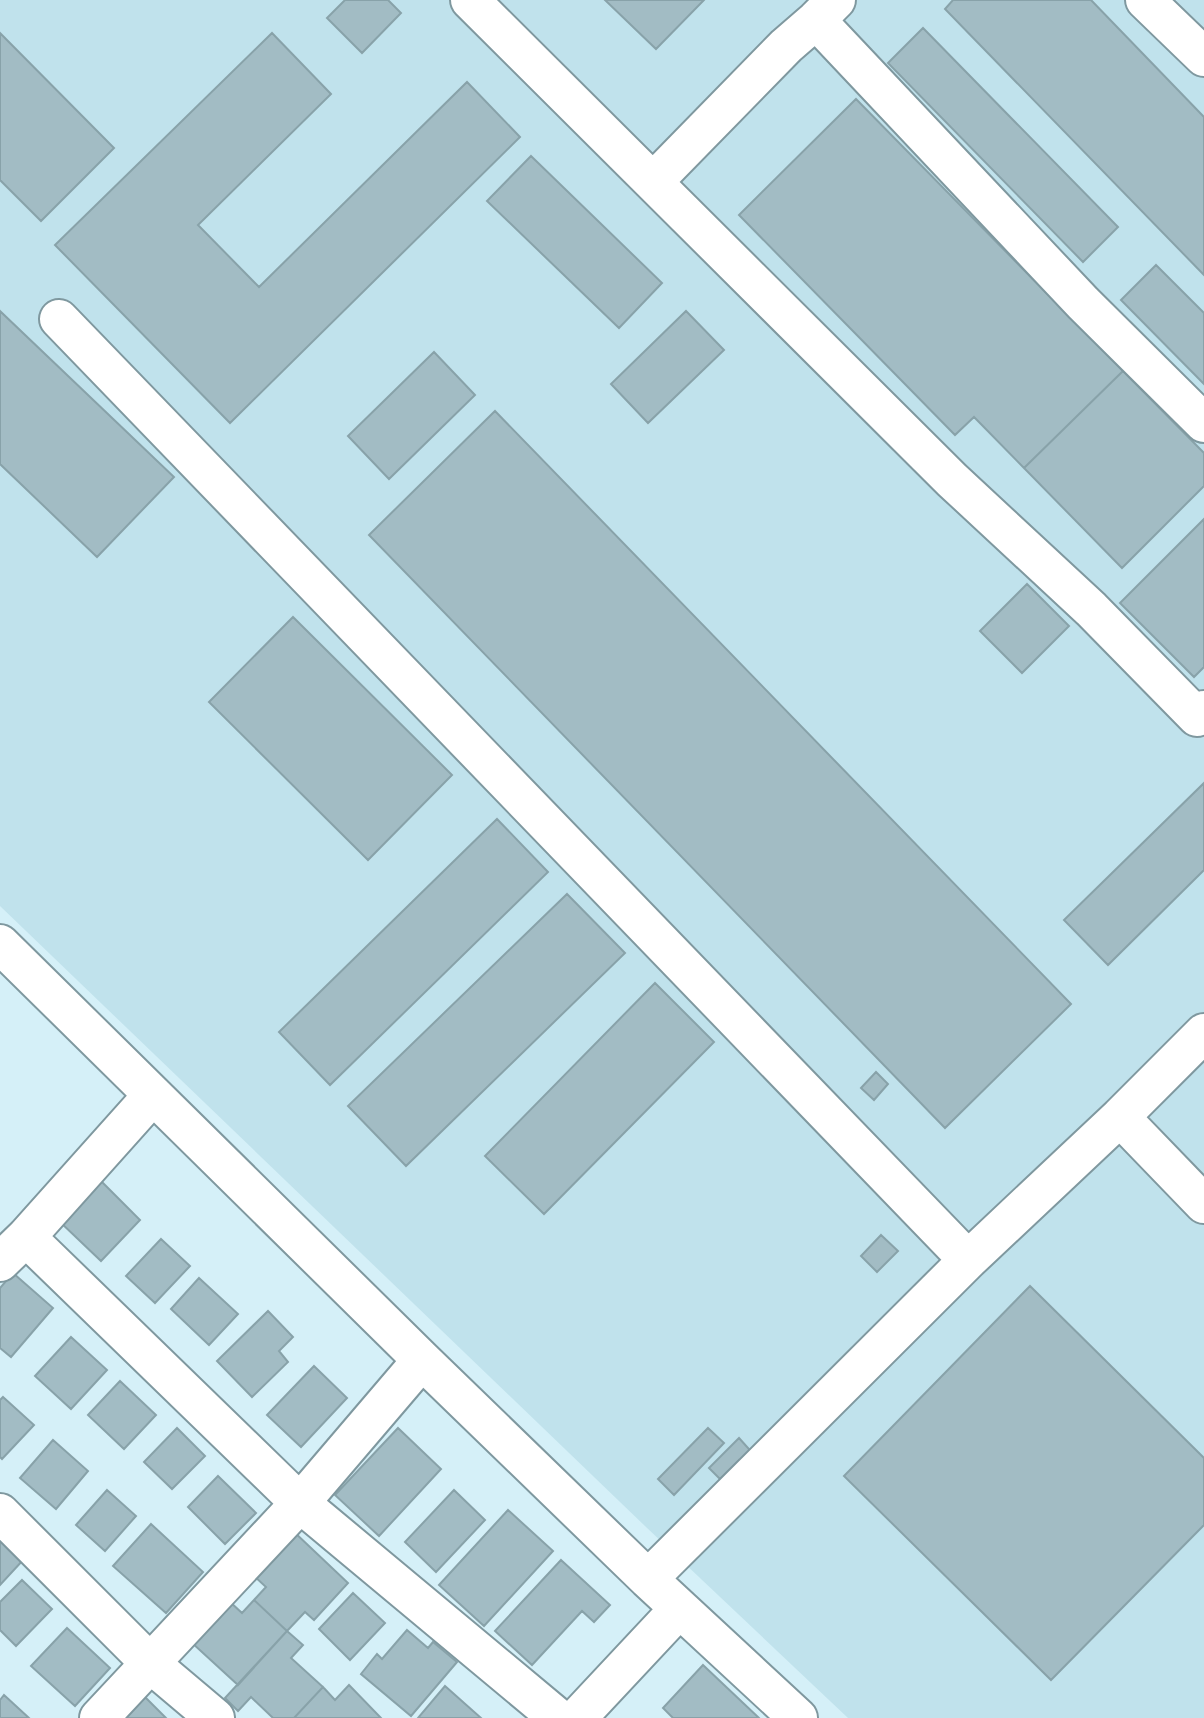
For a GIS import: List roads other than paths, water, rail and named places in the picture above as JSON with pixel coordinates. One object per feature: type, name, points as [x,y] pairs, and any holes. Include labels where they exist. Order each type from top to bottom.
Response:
[{"type":"street","points":[[470,0],[952,480],[1091,609],[1197,717],[1204,710]]},
{"type":"street","points":[[1144,0],[1204,57]]},
{"type":"street","points":[[654,181],[786,46],[826,10],[1083,303],[1204,423]]},
{"type":"street","points":[[59,320],[968,1260]]},
{"type":"street","points":[[4,955],[153,1094],[679,1609],[798,1718]]},
{"type":"street","points":[[648,1579],[968,1260],[1120,1117],[1204,1033]]},
{"type":"street","points":[[153,1094],[13,1250],[300,1503],[558,1718]]},
{"type":"street","points":[[1120,1117],[1204,1205]]},
{"type":"street","points":[[99,1718],[300,1503],[422,1360]]},
{"type":"street","points":[[0,1513],[151,1664],[215,1718]]},
{"type":"street","points":[[577,1718],[679,1609]]}]
